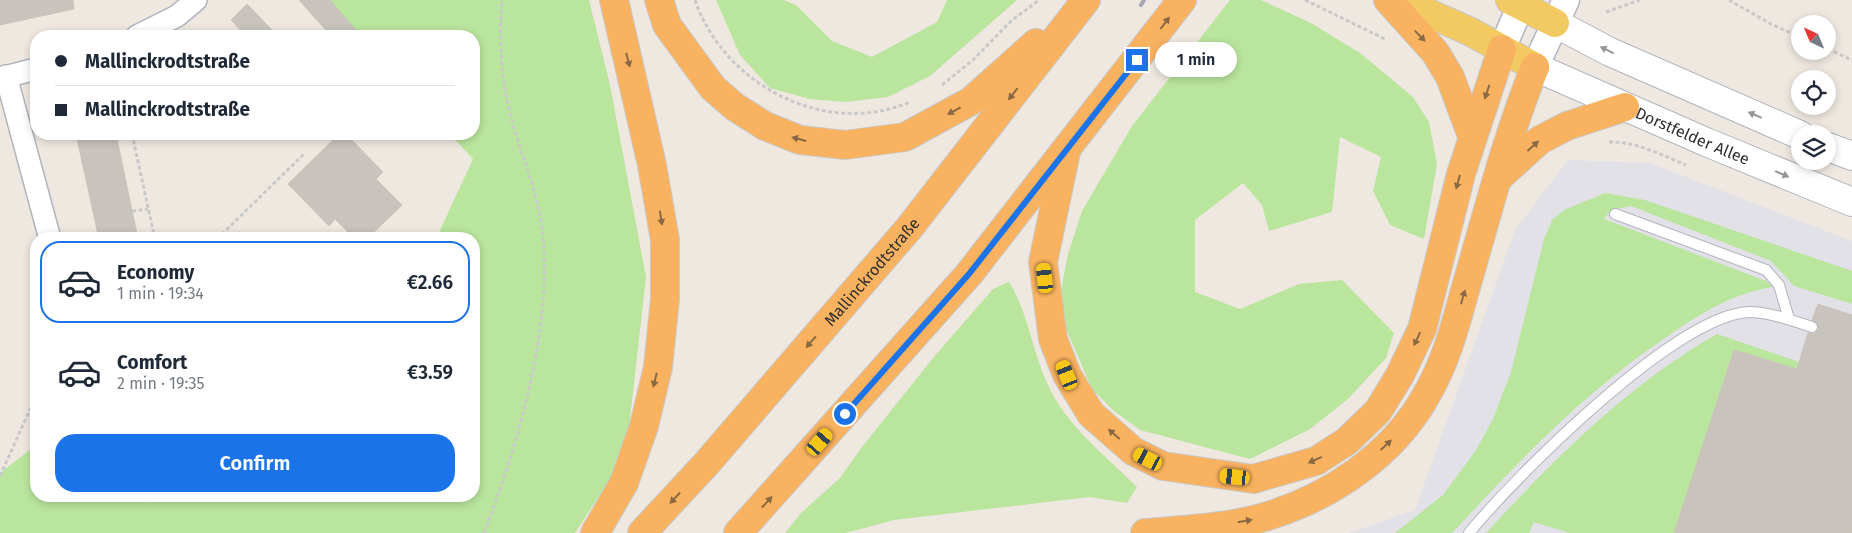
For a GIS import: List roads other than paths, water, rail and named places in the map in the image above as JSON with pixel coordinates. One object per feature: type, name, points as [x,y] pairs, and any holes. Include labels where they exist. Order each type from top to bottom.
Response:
[{"type":"highway","points":[[595,533],[624,483],[644,426],[658,367],[665,299],[664,240],[652,165],[614,0]]},
{"type":"highway","points":[[659,0],[667,25],[692,61],[713,88],[735,107],[766,126],[800,140],[845,145],[905,137],[971,101],[1085,0]]},
{"type":"highway","name":"Mallinckrodtstraße","points":[[642,533],[707,464],[910,228],[1085,0]]},
{"type":"highway","points":[[738,533],[969,274],[1066,152],[1182,0]]},
{"type":"highway","points":[[1388,0],[1435,52],[1450,77],[1472,136]]},
{"type":"highway","points":[[1066,152],[1043,262],[1053,339],[1067,375],[1091,414],[1133,451],[1163,466],[1253,479],[1316,461],[1347,441],[1378,411],[1400,374],[1422,329],[1447,226],[1472,136],[1502,49]]},
{"type":"highway","points":[[1145,533],[1199,529],[1261,518],[1311,500],[1356,474],[1402,430],[1427,394],[1450,344],[1497,179],[1521,101],[1535,67]]},
{"type":"highway","points":[[1497,179],[1540,140],[1567,126],[1624,107]]},
{"type":"main road","points":[[1399,0],[1470,31],[1535,67]]},
{"type":"main road","points":[[1518,2],[1560,12],[1610,52],[1791,131]]},
{"type":"main road","name":"Dorstfelder Allee","points":[[1535,67],[1624,107],[1852,202]]},
{"type":"main road","points":[[1836,150],[1852,156]]},
{"type":"street","points":[[149,30],[177,16],[196,0]]},
{"type":"street","points":[[1502,49],[1518,2]]},
{"type":"street","points":[[1535,67],[1560,12]]},
{"type":"street","points":[[30,70],[3,77],[48,232]]},
{"type":"lane","points":[[1615,214],[1766,270],[1779,284],[1789,319]]},
{"type":"lane","points":[[1469,533],[1536,461],[1585,415],[1637,371],[1683,340],[1721,318],[1750,312],[1789,319],[1812,327]]},
{"type":"railway","points":[[1141,5],[1144,0]]}]
